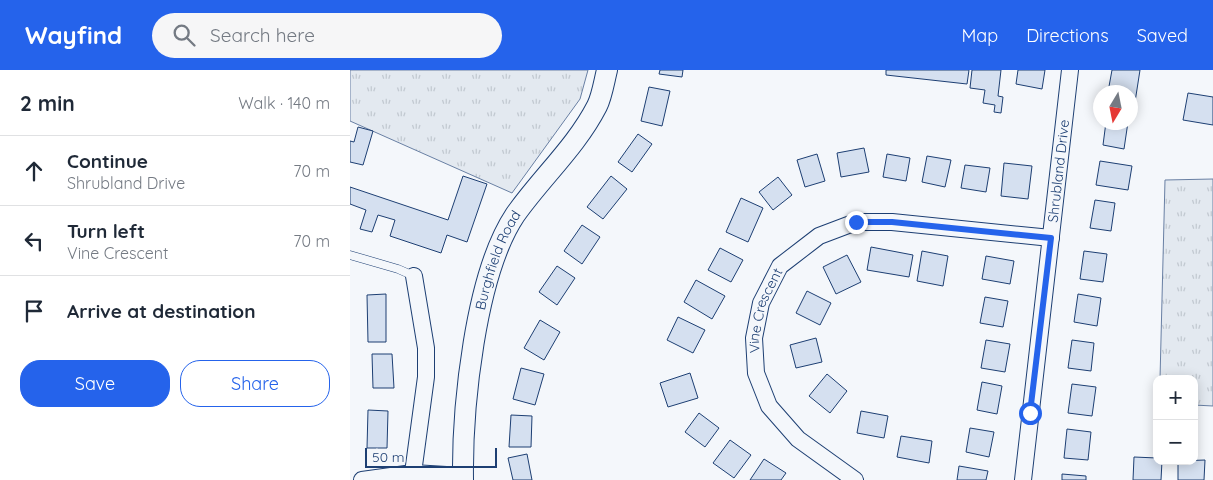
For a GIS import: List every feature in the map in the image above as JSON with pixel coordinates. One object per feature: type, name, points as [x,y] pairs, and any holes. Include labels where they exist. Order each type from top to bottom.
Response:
[{"type":"street","name":"Burghfield Road","points":[[463,478],[467,401],[475,340],[489,276],[504,236],[515,215],[571,146],[598,106],[606,70]]},
{"type":"street","name":"Shrubland Drive","points":[[1023,480],[1070,70]]},
{"type":"street","name":"Vine Crescent","points":[[855,480],[798,439],[769,406],[756,373],[754,338],[761,303],[780,266],[819,236],[856,222],[892,222],[1051,238]]},
{"type":"street","points":[[413,474],[426,377],[426,348],[414,276]]},
{"type":"street","points":[[362,480],[413,474],[463,478]]},
{"type":"lane","points":[[350,255],[398,269],[414,276]]},
{"type":"green space","points":[[350,70],[588,70],[580,99],[512,193],[350,121]]},
{"type":"green space","points":[[1213,179],[1213,406],[1198,405],[1198,375],[1160,375],[1165,180]]},
{"type":"building","points":[[660,70],[683,70],[682,77],[659,74]]},
{"type":"building","points":[[886,70],[969,70],[967,84],[886,75]]},
{"type":"building","points":[[972,70],[1001,70],[998,96],[1003,97],[1001,113],[994,112],[995,105],[983,103],[985,90],[970,88]]},
{"type":"building","points":[[1018,70],[1045,70],[1042,89],[1016,84]]},
{"type":"building","points":[[1112,70],[1140,70],[1138,85],[1109,85]]},
{"type":"building","points":[[649,87],[670,91],[662,126],[641,121]]},
{"type":"building","points":[[1188,93],[1213,97],[1213,125],[1183,120]]},
{"type":"building","points":[[358,127],[373,131],[363,165],[350,162],[350,141],[354,142]]},
{"type":"building","points":[[1105,130],[1127,130],[1124,149],[1103,145]]},
{"type":"building","points":[[638,134],[652,144],[632,172],[618,162]]},
{"type":"building","points":[[864,148],[869,172],[841,177],[837,153]]},
{"type":"building","points":[[817,154],[825,181],[805,187],[797,160]]},
{"type":"building","points":[[887,154],[910,158],[906,181],[883,177]]},
{"type":"building","points":[[927,156],[951,160],[945,187],[922,182]]},
{"type":"building","points":[[1100,161],[1132,166],[1128,190],[1096,185]]},
{"type":"building","points":[[1004,163],[1032,166],[1028,199],[1001,196]]},
{"type":"building","points":[[965,165],[990,168],[986,192],[961,188]]},
{"type":"building","points":[[463,176],[487,184],[467,242],[447,235],[441,253],[390,236],[395,220],[378,215],[372,232],[360,229],[366,210],[350,204],[350,187],[448,220]]},
{"type":"building","points":[[611,176],[627,189],[603,219],[587,207]]},
{"type":"building","points":[[778,177],[792,195],[773,210],[759,192]]},
{"type":"building","points":[[741,198],[763,208],[748,242],[726,232]]},
{"type":"building","points":[[1095,200],[1115,203],[1111,231],[1090,228]]},
{"type":"building","points":[[582,225],[600,237],[582,264],[564,251]]},
{"type":"building","points":[[871,247],[913,255],[909,277],[867,270]]},
{"type":"building","points":[[720,248],[743,260],[731,282],[708,270]]},
{"type":"building","points":[[922,251],[948,256],[943,286],[917,281]]},
{"type":"building","points":[[1084,251],[1107,254],[1103,282],[1080,279]]},
{"type":"building","points":[[847,255],[861,282],[836,294],[823,267]]},
{"type":"building","points":[[986,256],[1014,261],[1010,284],[982,279]]},
{"type":"building","points":[[557,266],[575,278],[557,305],[539,292]]},
{"type":"building","points":[[696,280],[725,296],[712,319],[684,302]]},
{"type":"building","points":[[807,291],[831,303],[820,325],[796,313]]},
{"type":"building","points":[[386,294],[386,342],[368,342],[367,295]]},
{"type":"building","points":[[1078,294],[1101,298],[1097,326],[1074,322]]},
{"type":"building","points":[[985,297],[1008,301],[1003,327],[980,323]]},
{"type":"building","points":[[678,317],[705,330],[693,353],[667,340]]},
{"type":"building","points":[[540,320],[560,332],[544,360],[524,348]]},
{"type":"building","points":[[816,338],[822,362],[796,368],[790,345]]},
{"type":"building","points":[[986,340],[1010,344],[1005,372],[981,368]]},
{"type":"building","points":[[1072,340],[1094,343],[1091,371],[1068,368]]},
{"type":"building","points":[[372,354],[392,354],[394,388],[373,388]]},
{"type":"building","points":[[521,368],[544,374],[535,405],[513,399]]},
{"type":"building","points":[[690,373],[698,398],[668,407],[660,383]]},
{"type":"building","points":[[827,374],[847,391],[830,413],[809,396]]},
{"type":"building","points":[[982,382],[1002,386],[997,414],[977,410]]},
{"type":"building","points":[[1072,384],[1096,387],[1092,416],[1068,413]]},
{"type":"building","points":[[368,410],[388,411],[387,448],[367,448]]},
{"type":"building","points":[[861,411],[888,416],[884,438],[857,433]]},
{"type":"building","points":[[699,413],[719,428],[705,447],[685,432]]},
{"type":"building","points":[[511,415],[532,416],[531,447],[509,447]]},
{"type":"building","points":[[970,428],[994,432],[989,457],[966,452]]},
{"type":"building","points":[[1067,429],[1091,432],[1088,460],[1064,458]]},
{"type":"building","points":[[901,436],[932,441],[929,463],[897,457]]},
{"type":"building","points":[[730,440],[751,455],[734,478],[713,463]]},
{"type":"building","points":[[527,454],[532,480],[513,480],[508,458]]},
{"type":"building","points":[[1134,457],[1153,458],[1153,465],[1162,465],[1161,480],[1133,480]]},
{"type":"building","points":[[764,459],[786,473],[781,480],[750,480]]},
{"type":"building","points":[[1198,460],[1205,460],[1204,480],[1178,480],[1178,465],[1198,465]]},
{"type":"building","points":[[959,466],[988,471],[986,480],[957,480]]},
{"type":"building","points":[[1062,474],[1086,476],[1086,480],[1062,480]]},
{"type":"route","points":[[856,222],[892,222],[1051,238],[1030,413]]}]
